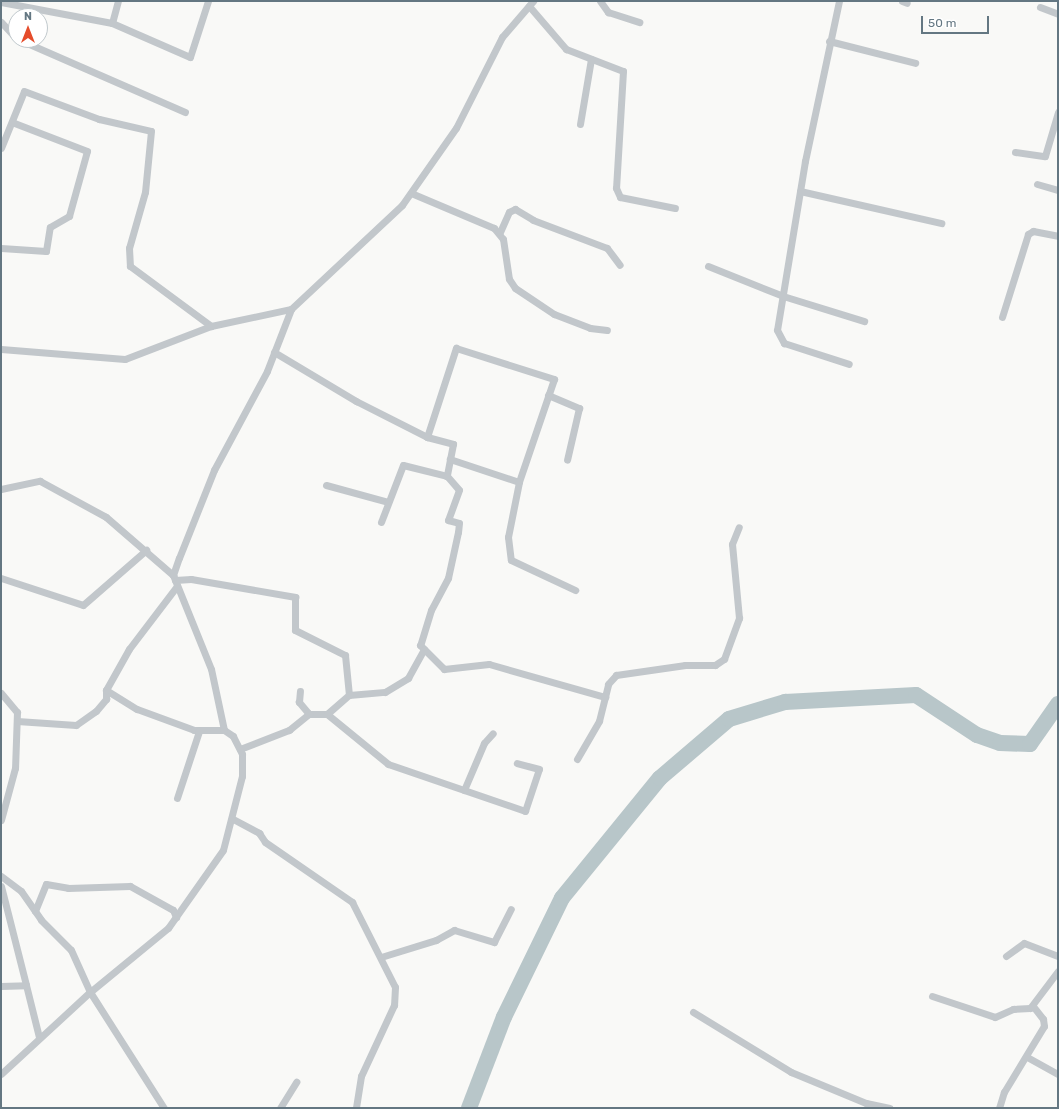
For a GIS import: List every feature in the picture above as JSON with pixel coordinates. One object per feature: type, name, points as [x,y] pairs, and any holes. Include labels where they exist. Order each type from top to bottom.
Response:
[{"type":"street","points":[[112,22],[118,1]]},
{"type":"street","points":[[1,2],[112,22],[190,57],[208,1]]},
{"type":"street","points":[[600,1],[608,12],[639,22]]},
{"type":"street","points":[[839,1],[829,41],[800,191],[777,330],[779,339],[849,364]]},
{"type":"street","points":[[17,721],[76,725],[96,711],[106,699],[106,690],[145,625],[175,580],[214,470],[274,352],[291,309],[411,193],[456,128],[502,38],[531,3],[566,50],[619,67],[624,77],[617,168],[620,197],[675,208]]},
{"type":"street","points":[[1040,7],[1058,14]]},
{"type":"street","points":[[1,22],[8,29]]},
{"type":"street","points":[[829,41],[916,63]]},
{"type":"street","points":[[38,48],[185,112]]},
{"type":"street","points":[[580,124],[591,59]]},
{"type":"street","points":[[1,148],[24,91],[99,119],[151,131],[145,192],[129,248],[130,266],[211,326]]},
{"type":"street","points":[[1015,152],[1045,156],[1058,112]]},
{"type":"street","points":[[1,248],[46,251],[50,227],[69,216],[87,151],[12,122]]},
{"type":"street","points":[[1037,184],[1058,190]]},
{"type":"street","points":[[800,191],[941,223]]},
{"type":"street","points":[[411,193],[500,232]]},
{"type":"street","points":[[607,330],[590,328],[554,314],[515,288],[509,279],[500,232],[509,212],[515,209],[533,220],[607,248],[620,265]]},
{"type":"street","points":[[1002,317],[1028,234],[1033,231],[1058,236]]},
{"type":"street","points":[[708,266],[783,296],[864,321]]},
{"type":"street","points":[[1,349],[125,359],[211,326],[291,309]]},
{"type":"street","points":[[427,437],[456,348],[554,379],[519,482],[508,537],[511,560],[575,590]]},
{"type":"street","points":[[274,352],[356,401],[427,437],[453,444],[447,476]]},
{"type":"street","points":[[548,395],[579,408],[567,460]]},
{"type":"street","points":[[450,459],[519,482]]},
{"type":"street","points":[[381,522],[402,465],[447,476],[459,490],[448,520],[459,523],[448,578],[430,610],[420,645],[444,669],[489,664],[605,697]]},
{"type":"street","points":[[1,489],[40,481],[106,517],[146,550],[175,580],[211,669],[224,730]]},
{"type":"street","points":[[326,485],[388,502]]},
{"type":"street","points":[[577,759],[598,721],[608,684],[616,675],[685,665],[715,665],[724,659],[739,618],[732,544],[739,527]]},
{"type":"street","points":[[1,578],[83,605],[146,550]]},
{"type":"street","points":[[175,580],[191,579],[295,597],[295,630],[345,655],[349,695]]},
{"type":"street","points":[[327,714],[349,695],[385,692],[408,678],[424,649]]},
{"type":"street","points":[[1,1074],[25,1056],[39,1037],[90,992],[168,928],[223,850],[233,819],[242,776],[240,749],[233,736],[224,730],[199,731],[137,709],[106,690]]},
{"type":"street","points":[[300,691],[299,702],[309,714]]},
{"type":"street","points":[[1,693],[12,702],[17,721],[15,768],[1,820]]},
{"type":"street","points":[[240,749],[289,730],[309,714],[327,714],[388,764],[524,811],[539,769],[517,763]]},
{"type":"street","points":[[178,798],[199,731]]},
{"type":"street","points":[[464,790],[484,743],[493,733]]},
{"type":"street","points":[[233,819],[258,833],[265,842],[300,863],[319,880],[338,889],[360,915],[380,957],[396,995],[361,1076],[356,1108]]},
{"type":"street","points":[[1,876],[21,891],[35,911],[71,950],[90,992],[164,1108]]},
{"type":"street","points":[[35,911],[46,884],[68,888],[130,886],[173,910],[176,917]]},
{"type":"street","points":[[1,886],[39,1037]]},
{"type":"street","points":[[380,957],[436,940],[454,930],[494,942],[511,909]]},
{"type":"street","points":[[1006,956],[1024,943],[1058,956]]},
{"type":"street","points":[[932,996],[990,1016],[1033,1006],[1058,971]]},
{"type":"street","points":[[1,986],[26,985]]},
{"type":"street","points":[[999,1108],[1004,1092],[1027,1058],[1044,1026],[1033,1006]]},
{"type":"street","points":[[693,1012],[791,1072],[866,1103],[889,1108]]},
{"type":"street","points":[[1027,1058],[1058,1074]]},
{"type":"street","points":[[283,1107],[296,1082]]},
{"type":"waterway","points":[[469,1108],[504,1017],[562,898],[660,778],[729,719],[785,702],[916,695],[977,735],[1000,743],[1030,744],[1058,704]]}]
